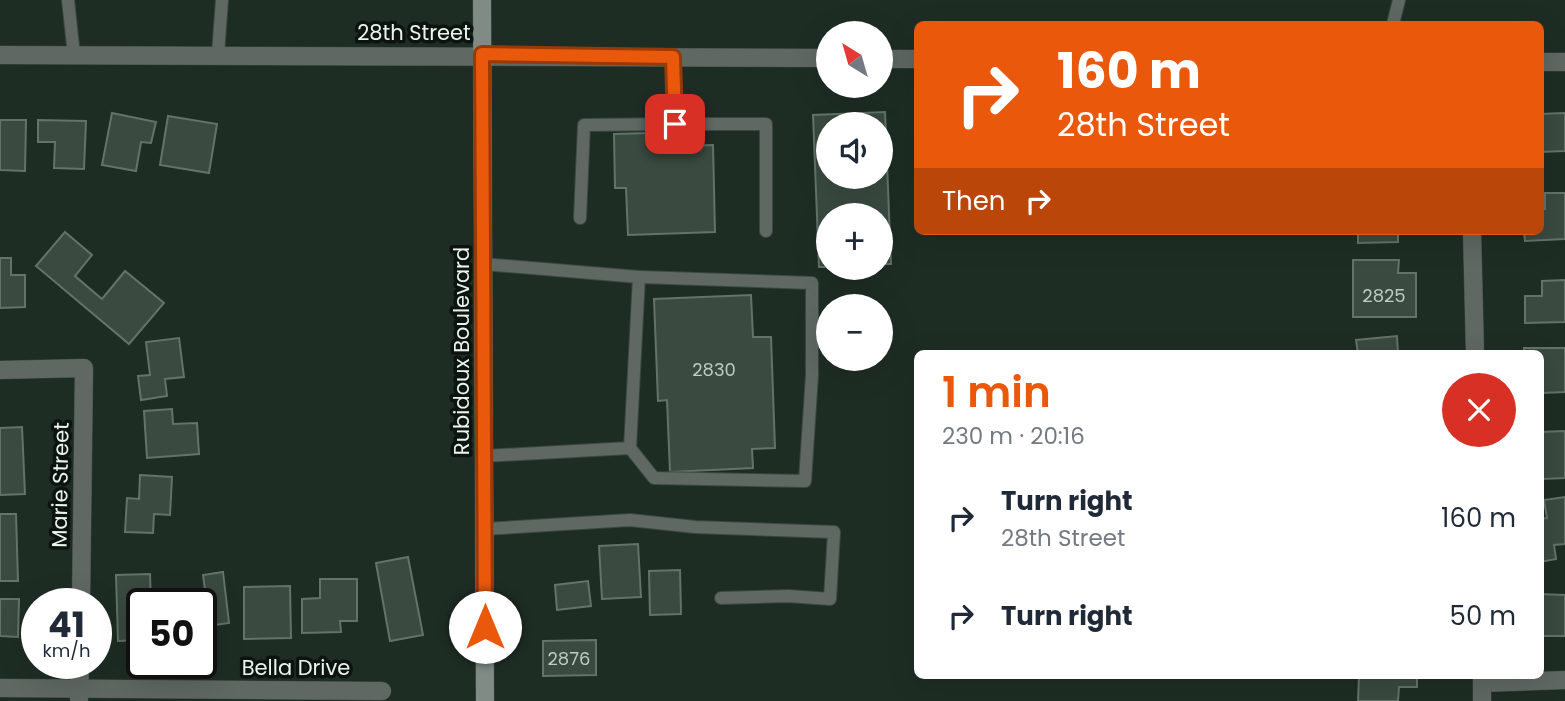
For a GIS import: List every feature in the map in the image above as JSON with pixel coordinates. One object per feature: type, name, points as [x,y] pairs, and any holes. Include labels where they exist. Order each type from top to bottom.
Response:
[{"type":"main road","name":"Rubidoux Boulevard","points":[[482,0],[485,701]]},
{"type":"street","name":"28th Street","points":[[0,55],[482,54],[816,58]]},
{"type":"street","points":[[893,59],[914,59]]},
{"type":"street","points":[[1544,62],[1565,62]]},
{"type":"street","points":[[1472,235],[1475,350]]},
{"type":"street","name":"Marie Street","points":[[0,370],[84,368],[80,588]]},
{"type":"street","points":[[1482,687],[1565,680]]},
{"type":"street","name":"Bella Drive","points":[[0,688],[79,695],[382,691]]},
{"type":"lane","points":[[68,0],[74,55]]},
{"type":"lane","points":[[218,54],[222,0]]},
{"type":"lane","points":[[1394,21],[1399,0]]},
{"type":"lane","points":[[673,57],[675,124]]},
{"type":"lane","points":[[580,218],[584,125],[766,124],[766,231]]},
{"type":"lane","points":[[483,264],[639,277],[813,283],[812,375],[804,481],[654,478],[630,448],[639,277]]},
{"type":"lane","points":[[484,456],[630,448]]},
{"type":"lane","points":[[484,529],[630,520],[695,527],[834,532],[830,599],[788,596],[721,598]]},
{"type":"building","points":[[112,113],[156,122],[151,143],[141,142],[136,171],[102,165]]},
{"type":"building","points":[[1565,113],[1565,151],[1544,152],[1544,114]]},
{"type":"building","points":[[813,115],[816,115],[816,189],[888,189],[889,203],[816,203]]},
{"type":"building","points":[[168,116],[217,124],[209,173],[160,165]]},
{"type":"building","points":[[0,120],[26,120],[25,171],[0,170]]},
{"type":"building","points":[[38,120],[86,121],[84,169],[54,168],[55,142],[38,142]]},
{"type":"building","points":[[649,133],[650,147],[713,145],[715,232],[628,235],[626,188],[615,188],[614,134]]},
{"type":"building","points":[[1545,193],[1565,193],[1565,239],[1525,241],[1524,235],[1544,235]]},
{"type":"building","points":[[65,232],[92,255],[75,276],[102,299],[125,271],[164,303],[129,344],[36,266]]},
{"type":"building","points":[[1358,235],[1398,235],[1398,242],[1358,243]]},
{"type":"building","points":[[0,258],[11,258],[11,275],[25,275],[25,307],[0,308]]},
{"type":"building","points":[[1353,260],[1399,260],[1398,273],[1416,273],[1416,317],[1353,317]]},
{"type":"building","points":[[1565,280],[1565,322],[1525,323],[1525,296],[1542,296],[1542,281]]},
{"type":"building","points":[[751,295],[753,337],[771,337],[775,448],[752,449],[753,468],[670,472],[667,400],[658,401],[654,299]]},
{"type":"building","points":[[1397,336],[1398,350],[1357,350],[1356,340]]},
{"type":"building","points":[[179,338],[184,377],[165,379],[167,396],[141,400],[138,376],[150,375],[146,342]]},
{"type":"building","points":[[1565,348],[1565,392],[1544,393],[1544,350],[1524,350]]},
{"type":"building","points":[[172,409],[173,424],[197,423],[199,454],[147,458],[144,411]]},
{"type":"building","points":[[22,427],[25,494],[0,495],[0,428]]},
{"type":"building","points":[[1565,431],[1565,478],[1544,479],[1544,432]]},
{"type":"building","points":[[140,475],[172,477],[170,515],[154,514],[153,533],[125,532],[127,498],[139,499]]},
{"type":"building","points":[[1565,497],[1565,544],[1554,545],[1556,559],[1544,561],[1544,518],[1547,518],[1544,500]]},
{"type":"building","points":[[0,514],[16,514],[18,581],[0,581]]},
{"type":"building","points":[[638,544],[641,597],[602,599],[599,546]]},
{"type":"building","points":[[408,557],[423,635],[390,641],[376,563]]},
{"type":"building","points":[[680,570],[681,614],[650,615],[649,571]]},
{"type":"building","points":[[223,572],[229,623],[217,625],[217,588],[205,588],[203,575]]},
{"type":"building","points":[[150,574],[150,588],[126,588],[126,641],[118,641],[116,575]]},
{"type":"building","points":[[320,579],[357,579],[357,621],[340,621],[341,632],[302,633],[302,599],[320,598]]},
{"type":"building","points":[[588,581],[591,606],[557,610],[555,585]]},
{"type":"building","points":[[290,586],[291,638],[244,639],[244,587]]},
{"type":"building","points":[[1544,594],[1565,595],[1565,636],[1544,636]]},
{"type":"building","points":[[0,599],[19,599],[18,637],[0,636]]},
{"type":"building","points":[[596,640],[596,675],[543,676],[543,641]]},
{"type":"building","points":[[1359,679],[1417,679],[1417,687],[1399,687],[1398,701],[1358,701]]},
{"type":"route","points":[[485,627],[482,54],[673,57],[675,124]]}]
